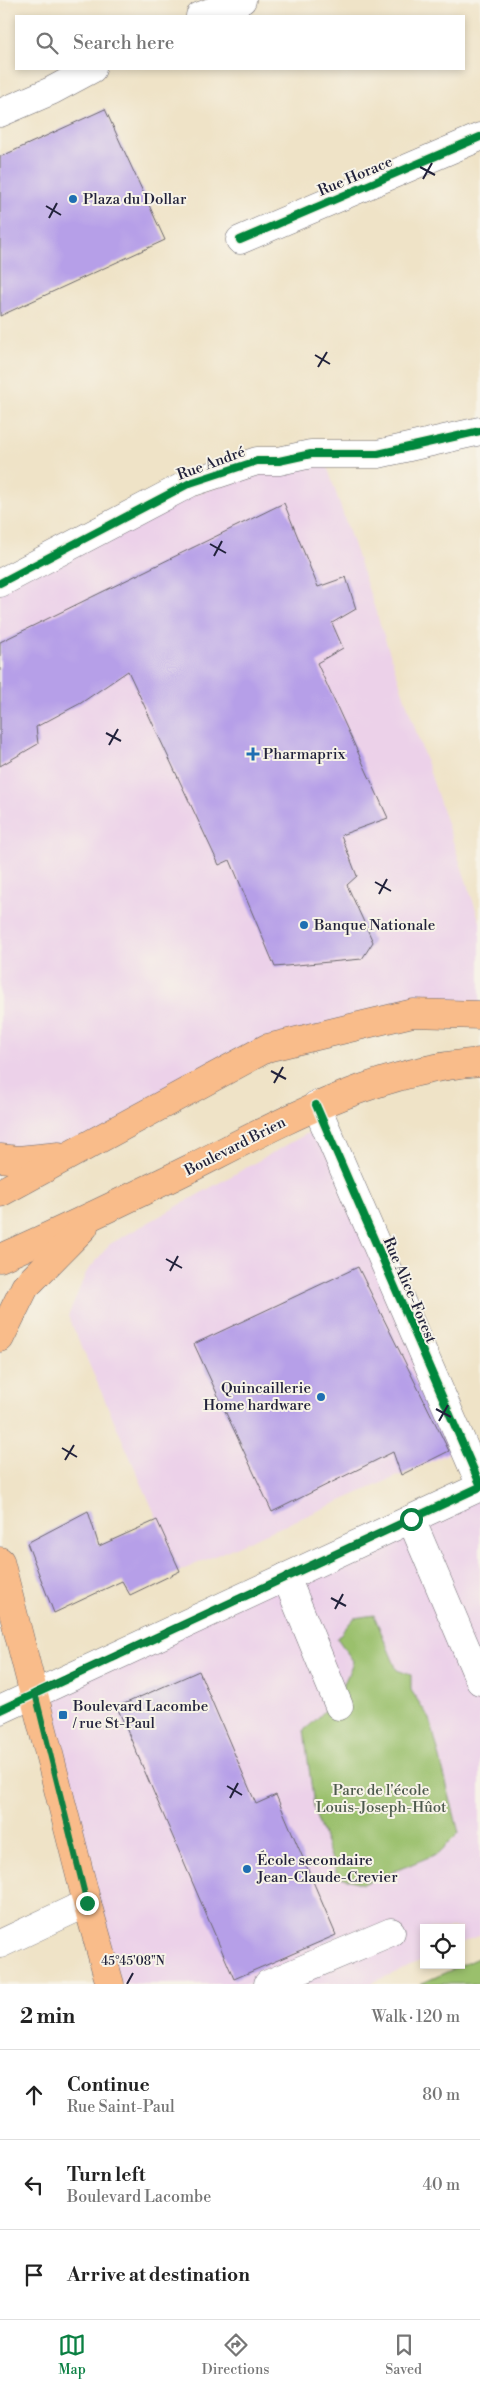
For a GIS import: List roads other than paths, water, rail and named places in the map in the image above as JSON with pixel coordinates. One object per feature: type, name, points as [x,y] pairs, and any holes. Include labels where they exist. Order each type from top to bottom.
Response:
[{"type":"main road","points":[[0,1193],[267,1048],[413,1013],[480,1016]]},
{"type":"main road","name":"Boulevard Brien","points":[[0,1258],[96,1215],[316,1105],[394,1077],[455,1064],[480,1062]]},
{"type":"main road","points":[[0,1158],[18,1160],[71,1154]]},
{"type":"main road","points":[[0,1338],[25,1287],[96,1215]]},
{"type":"main road","points":[[0,1561],[87,1903],[110,1984]]},
{"type":"street","points":[[203,15],[242,0]]},
{"type":"street","points":[[0,113],[51,91],[90,70]]},
{"type":"street","name":"Rue Horace","points":[[240,240],[480,138]]},
{"type":"street","name":"Rue André","points":[[0,584],[190,484],[257,461],[280,461],[311,454],[378,454],[480,431]]},
{"type":"street","name":"Rue Alice-Forest","points":[[316,1105],[480,1486]]},
{"type":"street","points":[[0,1710],[480,1486]]},
{"type":"street","points":[[411,1519],[480,1680]]},
{"type":"street","points":[[286,1577],[339,1706]]},
{"type":"street","points":[[0,1944],[87,1903]]},
{"type":"street","points":[[268,1984],[391,1932]]},
{"type":"place","name":"Plaza du Dollar","points":[[73,199]]},
{"type":"place","name":"Pharmaprix","points":[[253,754]]},
{"type":"place","name":"Banque Nationale","points":[[304,925]]},
{"type":"place","name":"Quincaillerie Home hardware","points":[[321,1397]]},
{"type":"place","name":"Boulevard Lacombe / rue St-Paul","points":[[63,1715]]},
{"type":"place","name":"École secondaire Jean-Claude-Crevier","points":[[247,1869]]},
{"type":"park label","name":"Parc de l'école Louis-Joseph-Hûot","points":[[381,1798]]}]
